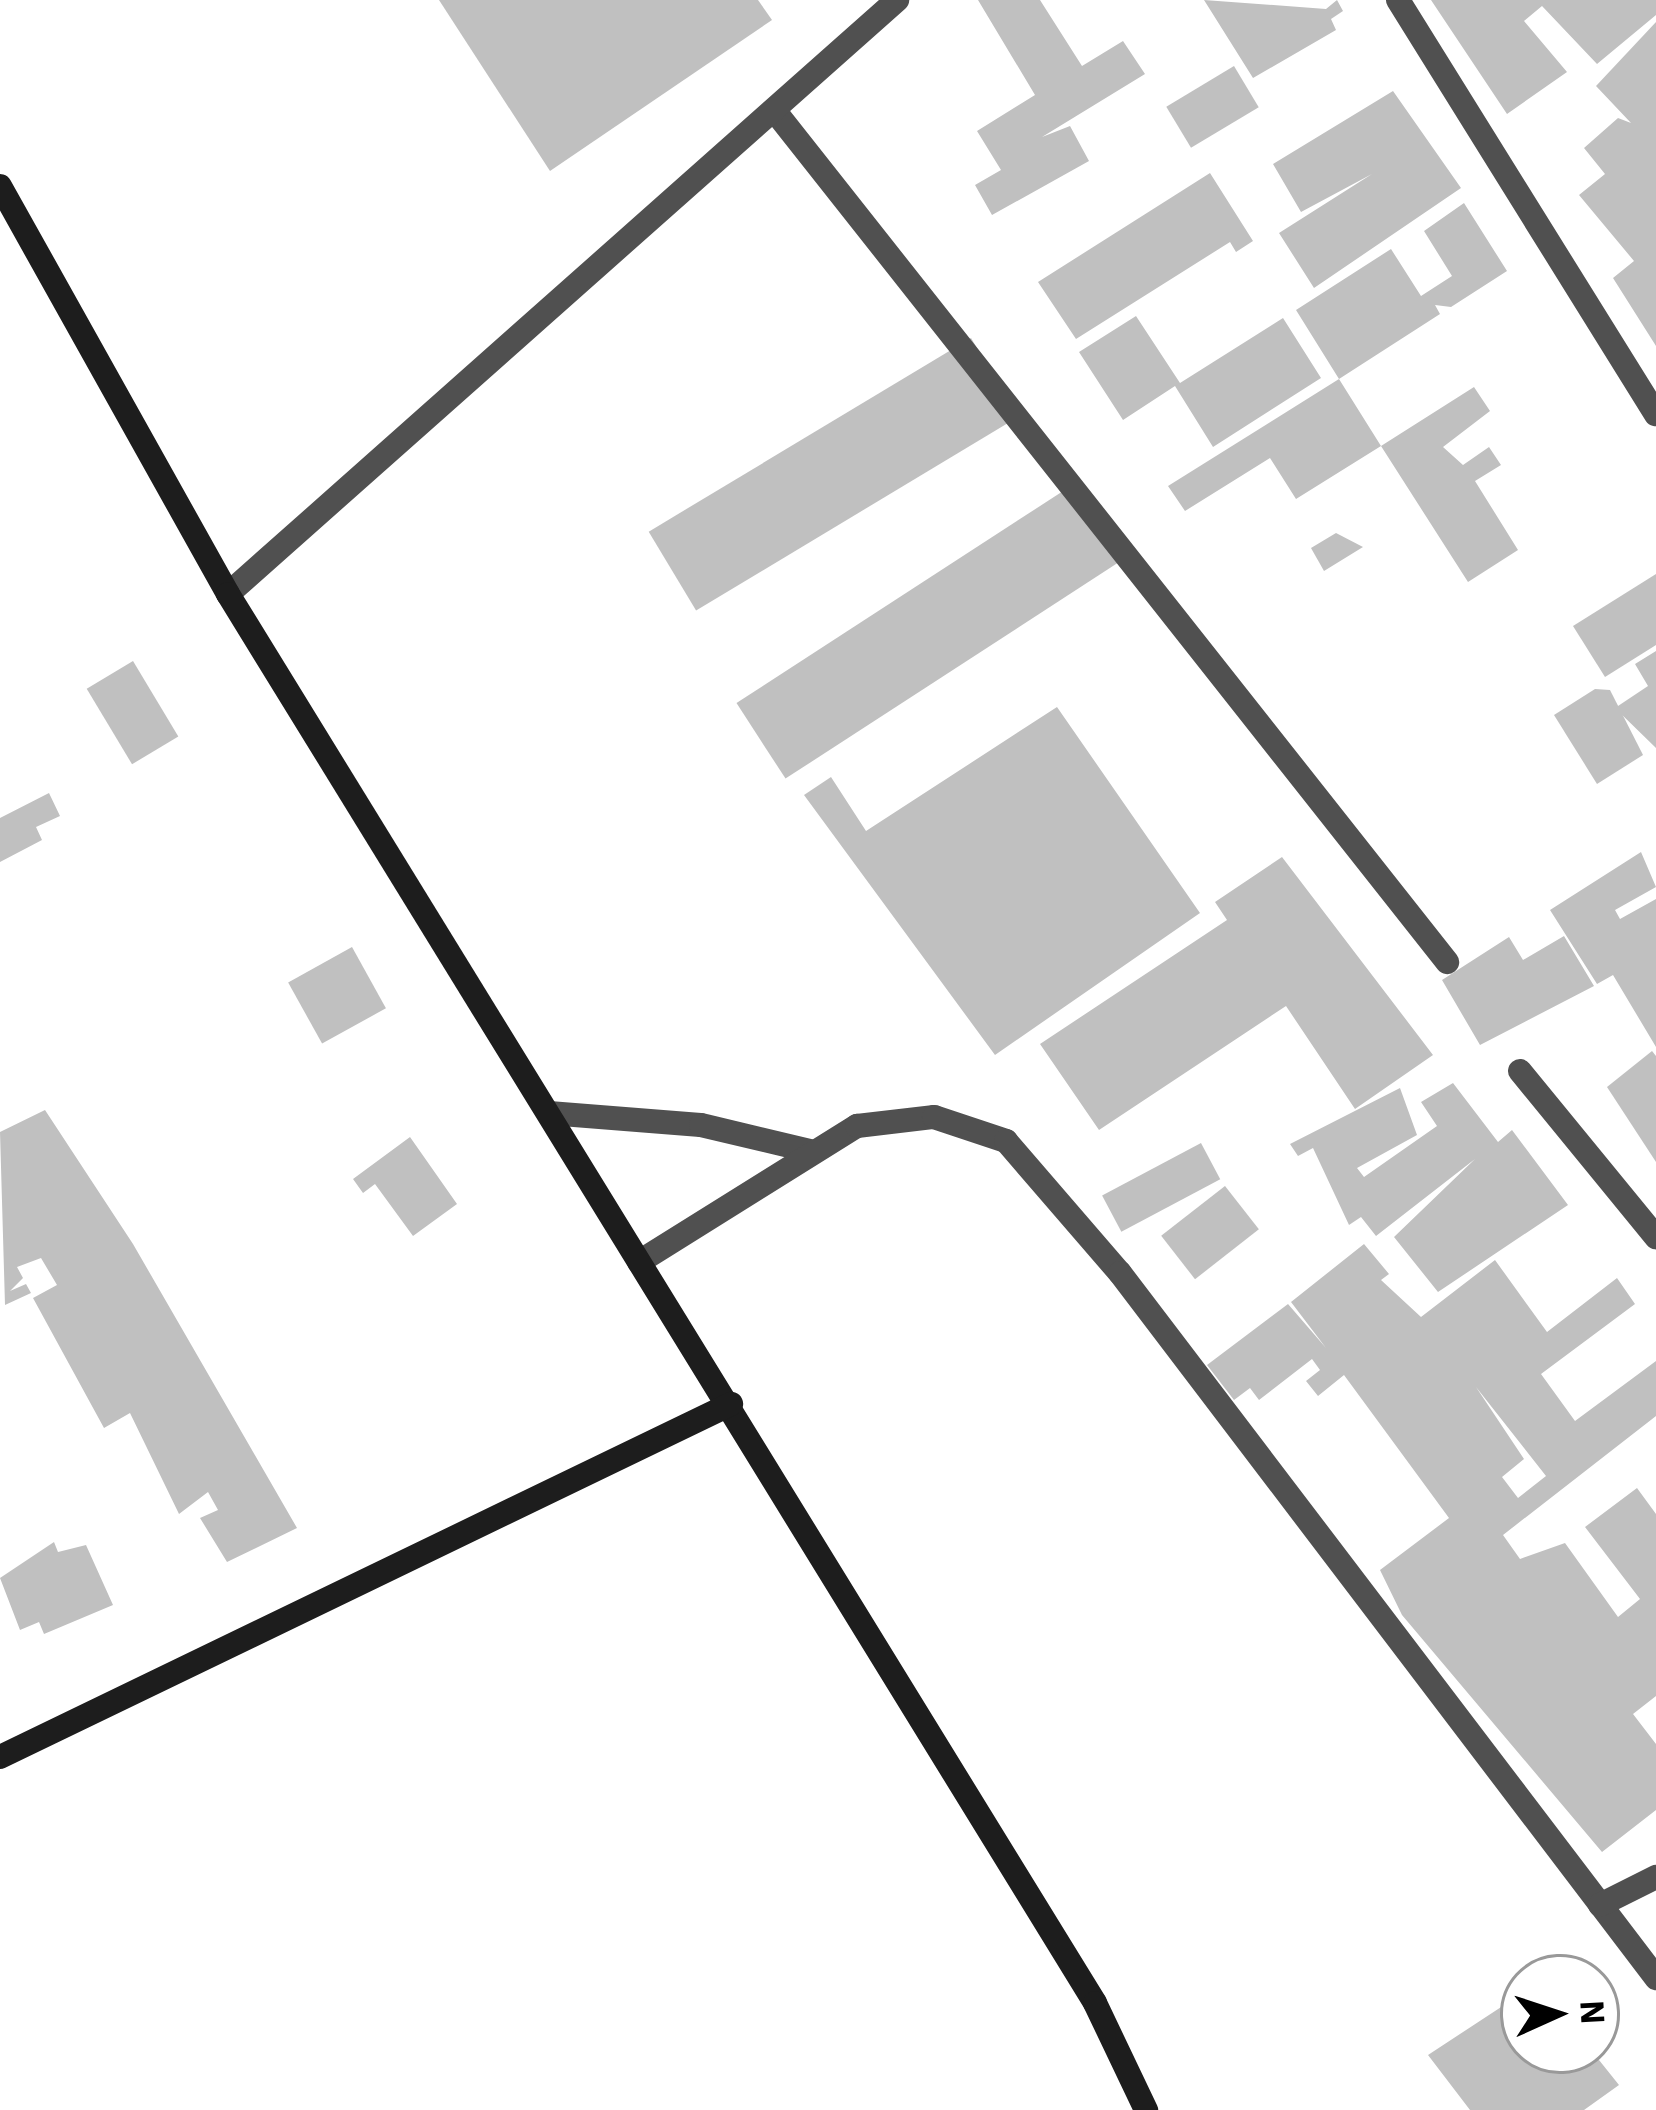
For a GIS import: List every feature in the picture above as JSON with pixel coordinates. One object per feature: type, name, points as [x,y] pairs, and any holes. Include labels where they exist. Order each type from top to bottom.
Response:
[{"type":"main road","points":[[0,186],[228,594],[1095,2003],[1145,2110]]},
{"type":"main road","points":[[0,1757],[730,1404]]},
{"type":"street","points":[[228,594],[897,0]]},
{"type":"street","points":[[1399,0],[1656,414]]},
{"type":"street","points":[[774,110],[1447,962]]},
{"type":"street","points":[[1520,1071],[1656,1237]]},
{"type":"street","points":[[549,1113],[701,1125],[814,1152]]},
{"type":"street","points":[[639,1262],[857,1126],[934,1117],[1006,1141],[1656,1978]]},
{"type":"street","points":[[1600,1905],[1656,1877]]},
{"type":"building","points":[[439,0],[758,0],[772,20],[550,171]]},
{"type":"building","points":[[978,0],[1040,0],[1082,66],[1123,41],[1145,74],[1042,137],[1070,126],[1089,161],[992,215],[975,185],[1001,170],[977,131],[1035,95]]},
{"type":"building","points":[[1204,0],[1326,9],[1337,0],[1343,11],[1331,19],[1336,30],[1253,78]]},
{"type":"building","points":[[1431,0],[1656,0],[1656,15],[1597,64],[1542,6],[1524,21],[1567,72],[1507,114]]},
{"type":"building","points":[[1656,22],[1656,346],[1613,278],[1634,261],[1579,195],[1605,174],[1584,148],[1618,118],[1631,123],[1596,86]]},
{"type":"building","points":[[1234,66],[1259,107],[1191,148],[1166,107]]},
{"type":"building","points":[[1393,91],[1461,188],[1314,288],[1279,233],[1372,174],[1301,212],[1273,164]]},
{"type":"building","points":[[1210,173],[1253,241],[1236,252],[1230,242],[1076,339],[1038,282]]},
{"type":"building","points":[[1464,203],[1507,271],[1451,307],[1435,305],[1440,314],[1339,379],[1296,310],[1391,249],[1421,296],[1452,276],[1424,231]]},
{"type":"building","points":[[1136,316],[1180,383],[1283,318],[1321,378],[1213,447],[1175,386],[1123,420],[1079,352]]},
{"type":"building","points":[[971,338],[1018,417],[696,611],[649,532]]},
{"type":"building","points":[[1339,379],[1381,446],[1296,499],[1270,458],[1185,511],[1168,486]]},
{"type":"building","points":[[1474,387],[1490,411],[1443,447],[1463,465],[1489,447],[1501,465],[1475,481],[1518,550],[1468,582],[1381,446]]},
{"type":"building","points":[[1077,482],[1126,557],[786,779],[736,703]]},
{"type":"building","points":[[1336,533],[1363,547],[1324,571],[1311,548]]},
{"type":"building","points":[[1656,574],[1656,645],[1605,677],[1573,626]]},
{"type":"building","points":[[1656,651],[1656,748],[1615,708],[1648,686],[1635,664]]},
{"type":"building","points":[[133,661],[178,736],[132,764],[87,689]]},
{"type":"building","points":[[1595,689],[1610,690],[1643,755],[1597,784],[1554,715]]},
{"type":"building","points":[[1057,707],[1200,913],[995,1055],[804,795],[831,777],[866,831]]},
{"type":"building","points":[[49,793],[60,816],[36,827],[42,840],[0,862],[0,818]]},
{"type":"building","points":[[1641,852],[1656,887],[1615,910],[1620,919],[1656,899],[1656,1047],[1613,975],[1597,984],[1550,910]]},
{"type":"building","points":[[1282,857],[1433,1055],[1355,1109],[1286,1006],[1099,1130],[1040,1044],[1227,920],[1215,902]]},
{"type":"building","points":[[1564,936],[1594,986],[1480,1045],[1442,980],[1509,937],[1523,960]]},
{"type":"building","points":[[352,947],[386,1008],[322,1044],[288,982]]},
{"type":"building","points":[[1652,1051],[1656,1056],[1656,1162],[1607,1087]]},
{"type":"building","points":[[1453,1083],[1498,1142],[1512,1130],[1568,1205],[1438,1292],[1394,1237],[1475,1159],[1376,1236],[1361,1217],[1349,1225],[1313,1148],[1298,1156],[1290,1144],[1400,1088],[1417,1135],[1357,1168],[1364,1177],[1437,1126],[1421,1102]]},
{"type":"building","points":[[45,1110],[133,1244],[297,1528],[227,1562],[200,1518],[218,1510],[208,1492],[179,1514],[130,1413],[104,1428],[33,1298],[57,1285],[41,1258],[17,1267],[23,1278],[10,1291],[26,1284],[31,1293],[5,1305],[0,1132]]},
{"type":"building","points":[[410,1137],[457,1204],[413,1236],[375,1184],[363,1193],[353,1179]]},
{"type":"building","points":[[1201,1143],[1220,1179],[1121,1232],[1102,1196]]},
{"type":"building","points":[[1225,1186],[1259,1229],[1195,1279],[1161,1236]]},
{"type":"building","points":[[1364,1244],[1389,1274],[1381,1280],[1421,1317],[1495,1260],[1547,1332],[1617,1278],[1635,1304],[1541,1374],[1575,1421],[1656,1361],[1656,1416],[1503,1535],[1520,1559],[1565,1543],[1618,1617],[1640,1599],[1585,1527],[1637,1488],[1656,1514],[1656,1696],[1633,1714],[1656,1744],[1656,1810],[1602,1852],[1402,1615],[1380,1570],[1449,1518],[1344,1375],[1318,1396],[1306,1381],[1320,1370],[1312,1359],[1259,1400],[1250,1388],[1234,1400],[1207,1365],[1288,1304],[1326,1348],[1291,1302]],"holes":[[[1476,1387],[1546,1476],[1518,1498],[1502,1477],[1524,1459]]]},
{"type":"building","points":[[54,1542],[58,1552],[86,1545],[113,1605],[44,1634],[39,1622],[20,1630],[0,1578]]},
{"type":"building","points":[[1500,2008],[1500,2074],[1610,2074],[1619,2085],[1584,2110],[1470,2110],[1428,2055]]}]
